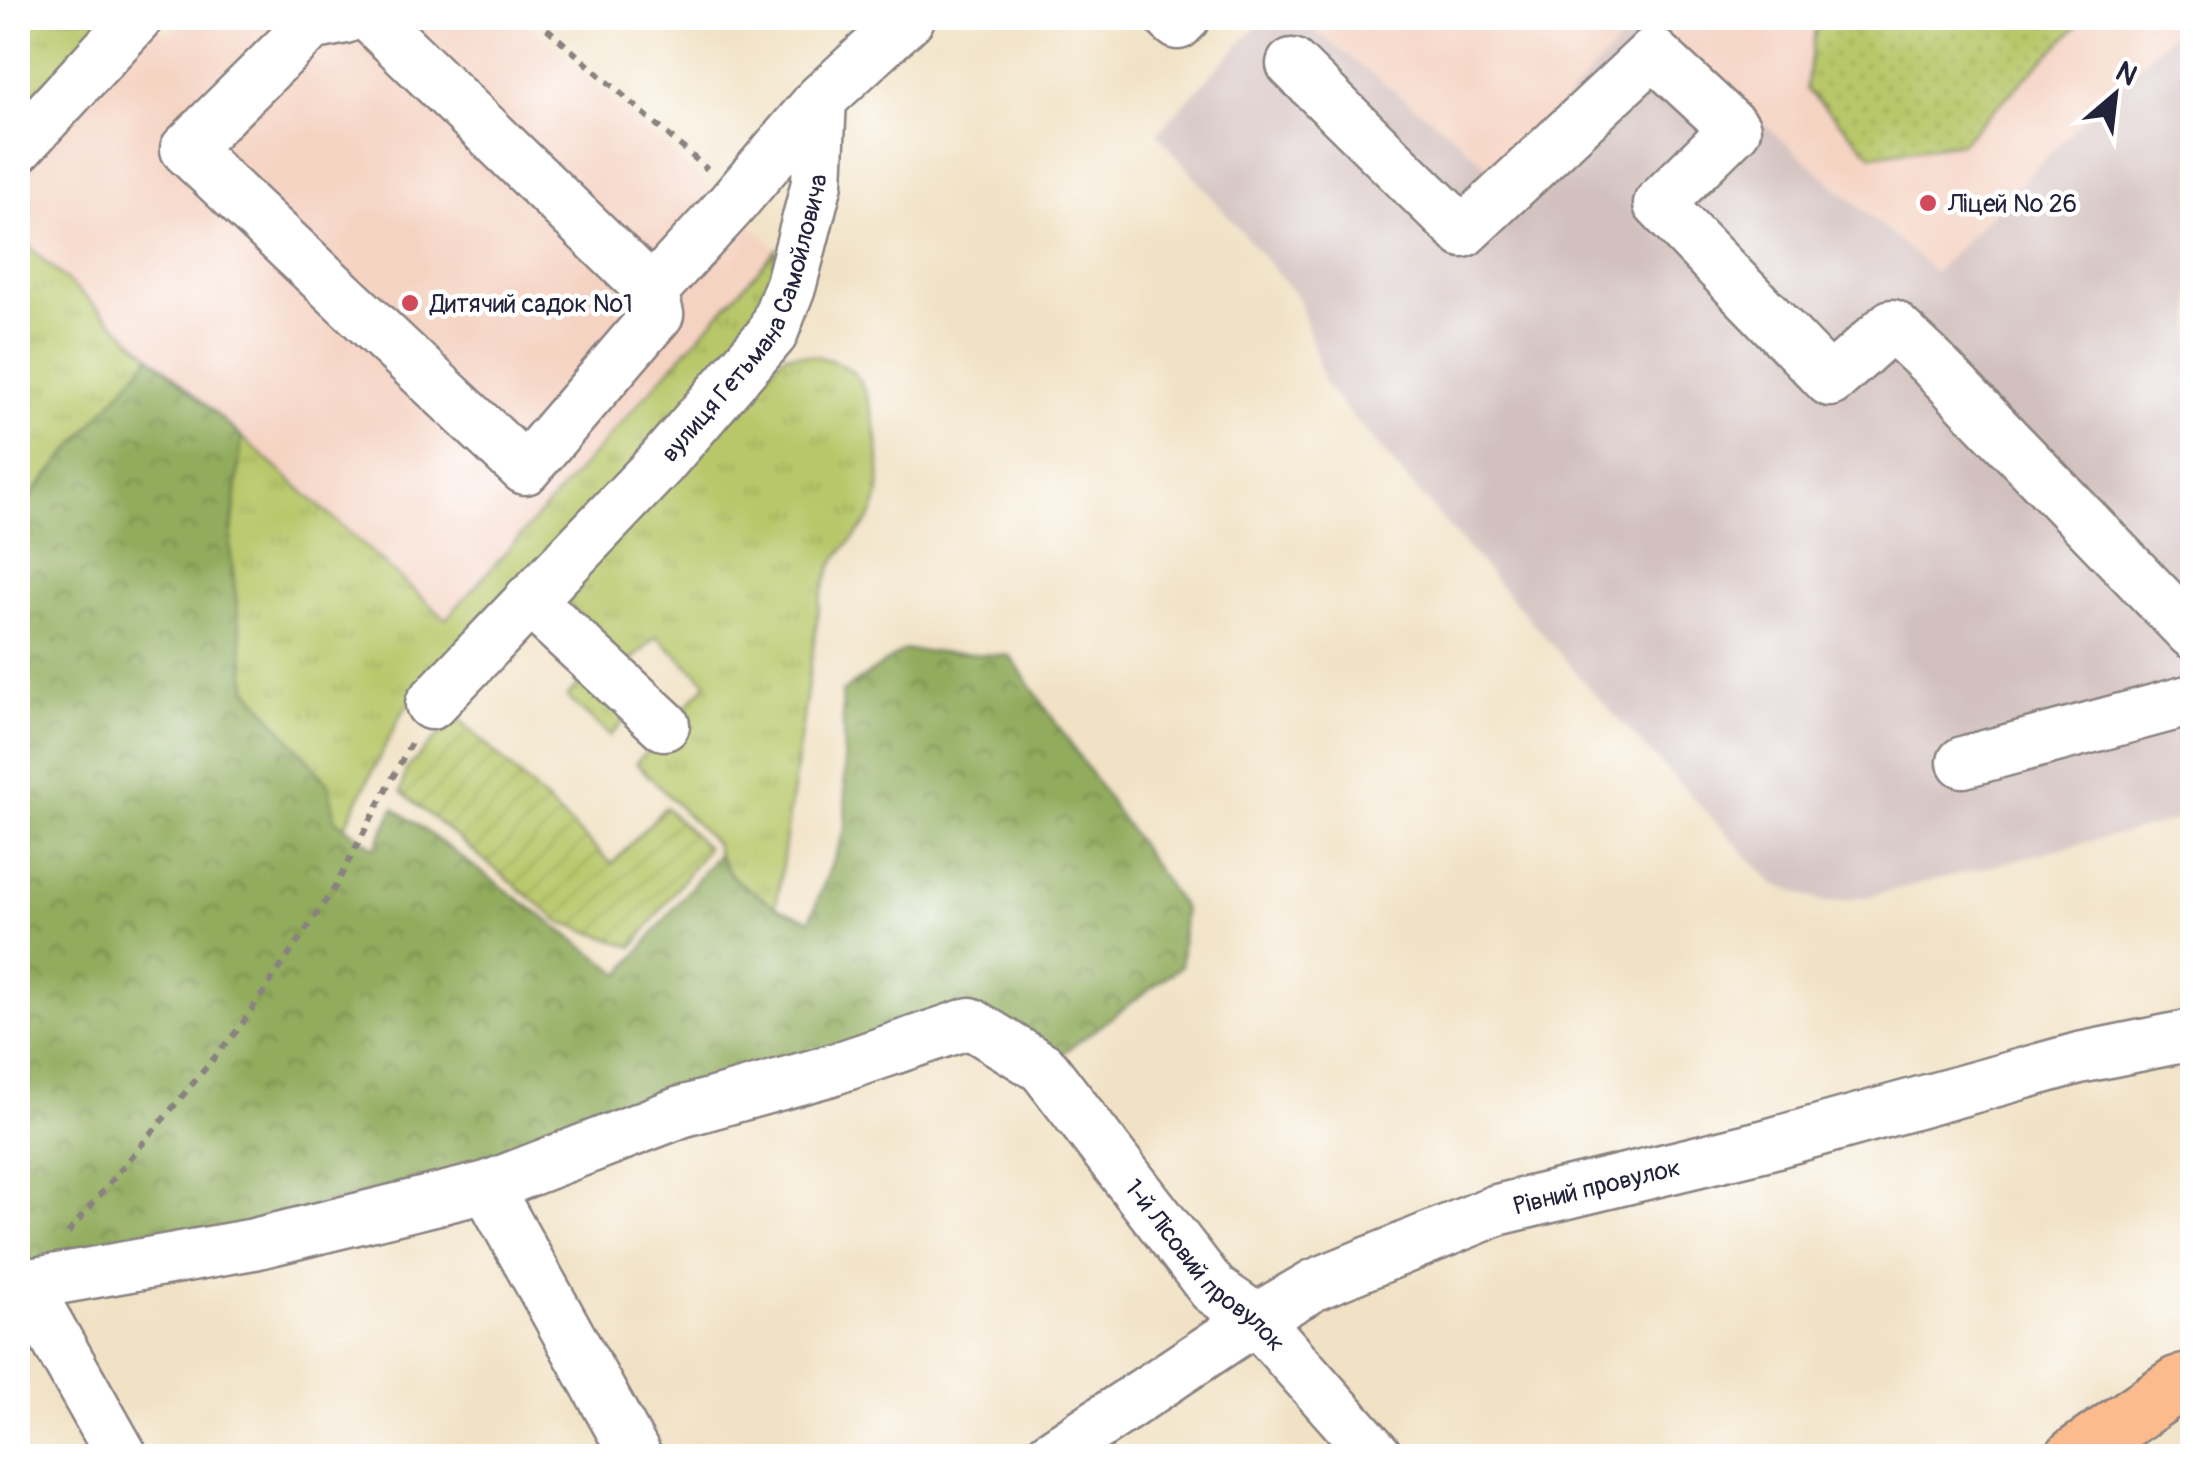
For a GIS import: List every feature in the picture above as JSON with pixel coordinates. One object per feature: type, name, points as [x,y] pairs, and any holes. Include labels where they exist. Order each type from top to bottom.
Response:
[{"type":"main road","points":[[2074,1456],[2178,1384],[2192,1381]]},
{"type":"street","points":[[18,147],[137,18]]},
{"type":"street","points":[[308,24],[186,149],[524,469],[658,314],[652,291],[371,18]]},
{"type":"street","points":[[652,291],[821,100],[909,18]]},
{"type":"street","points":[[1171,18],[1178,24],[1184,18]]},
{"type":"street","points":[[1292,64],[1463,232],[1653,53],[1735,129],[1660,204],[1830,381],[1892,324],[2192,633]]},
{"type":"street","name":"вулиця Гетьмана Самойловича","points":[[431,704],[660,464],[772,334],[792,284],[817,184],[821,100]]},
{"type":"street","points":[[529,600],[664,724]]},
{"type":"street","points":[[1963,762],[2192,700]]},
{"type":"street","name":"1-й Лісовий провулок","points":[[487,1187],[680,1112],[828,1071],[970,1023],[1043,1068],[1213,1289],[1256,1319],[1377,1456]]},
{"type":"street","name":"Рівний провулок","points":[[1050,1456],[1314,1285],[1497,1210],[1766,1145],[2079,1058],[2192,1035]]},
{"type":"street","points":[[122,1456],[21,1285],[254,1244],[487,1187],[636,1456]]},
{"type":"path","points":[[535,18],[738,196]]},
{"type":"path","points":[[21,1285],[240,1027],[336,887],[431,704]]},
{"type":"shaded area","name":"Дитячий садок №1","points":[[185,18],[522,18],[777,249],[445,620],[18,237],[18,174],[152,25],[168,36]]},
{"type":"shaded area","points":[[1264,18],[1298,18],[1450,133],[1496,175],[1639,21],[1935,272],[2069,134],[2192,18],[2192,816],[1865,897],[1826,903],[1774,884],[1594,693],[1325,385],[1299,299],[1157,133]]},
{"type":"shaded area","name":"Ліцей № 26","points":[[1298,18],[2188,18],[1935,272],[1746,109],[1496,175],[1450,133]]},
{"type":"green space","points":[[18,18],[117,18],[29,100],[18,91]]},
{"type":"green space","points":[[1817,18],[2085,18],[1961,143],[1872,155],[1806,89]]},
{"type":"green space","points":[[18,237],[151,356],[18,511]]},
{"type":"green space","points":[[777,249],[761,330],[418,693],[402,713],[344,828],[335,820],[329,785],[247,688],[230,549],[242,437],[446,619]]},
{"type":"green space","points":[[785,354],[828,359],[851,371],[872,413],[880,472],[874,511],[833,564],[820,600],[776,907],[730,873],[715,843],[636,763],[707,683],[657,636],[627,665],[566,602],[567,587]]},
{"type":"green space","points":[[151,356],[242,437],[230,549],[247,688],[329,785],[335,820],[375,848],[394,808],[621,974],[717,855],[733,878],[776,907],[810,920],[846,827],[842,692],[904,650],[1010,656],[1184,909],[1181,966],[1043,1068],[970,1023],[828,1071],[18,1286],[18,511]]},
{"type":"green space","points":[[585,678],[622,712],[623,722],[610,736],[567,697]]},
{"type":"green space","points":[[456,716],[612,864],[665,807],[707,848],[633,947],[559,921],[401,792],[406,770]]},
{"type":"place","name":"Ліцей № 26","points":[[1928,203]]},
{"type":"place","name":"Дитячий садок №1","points":[[410,303]]}]
